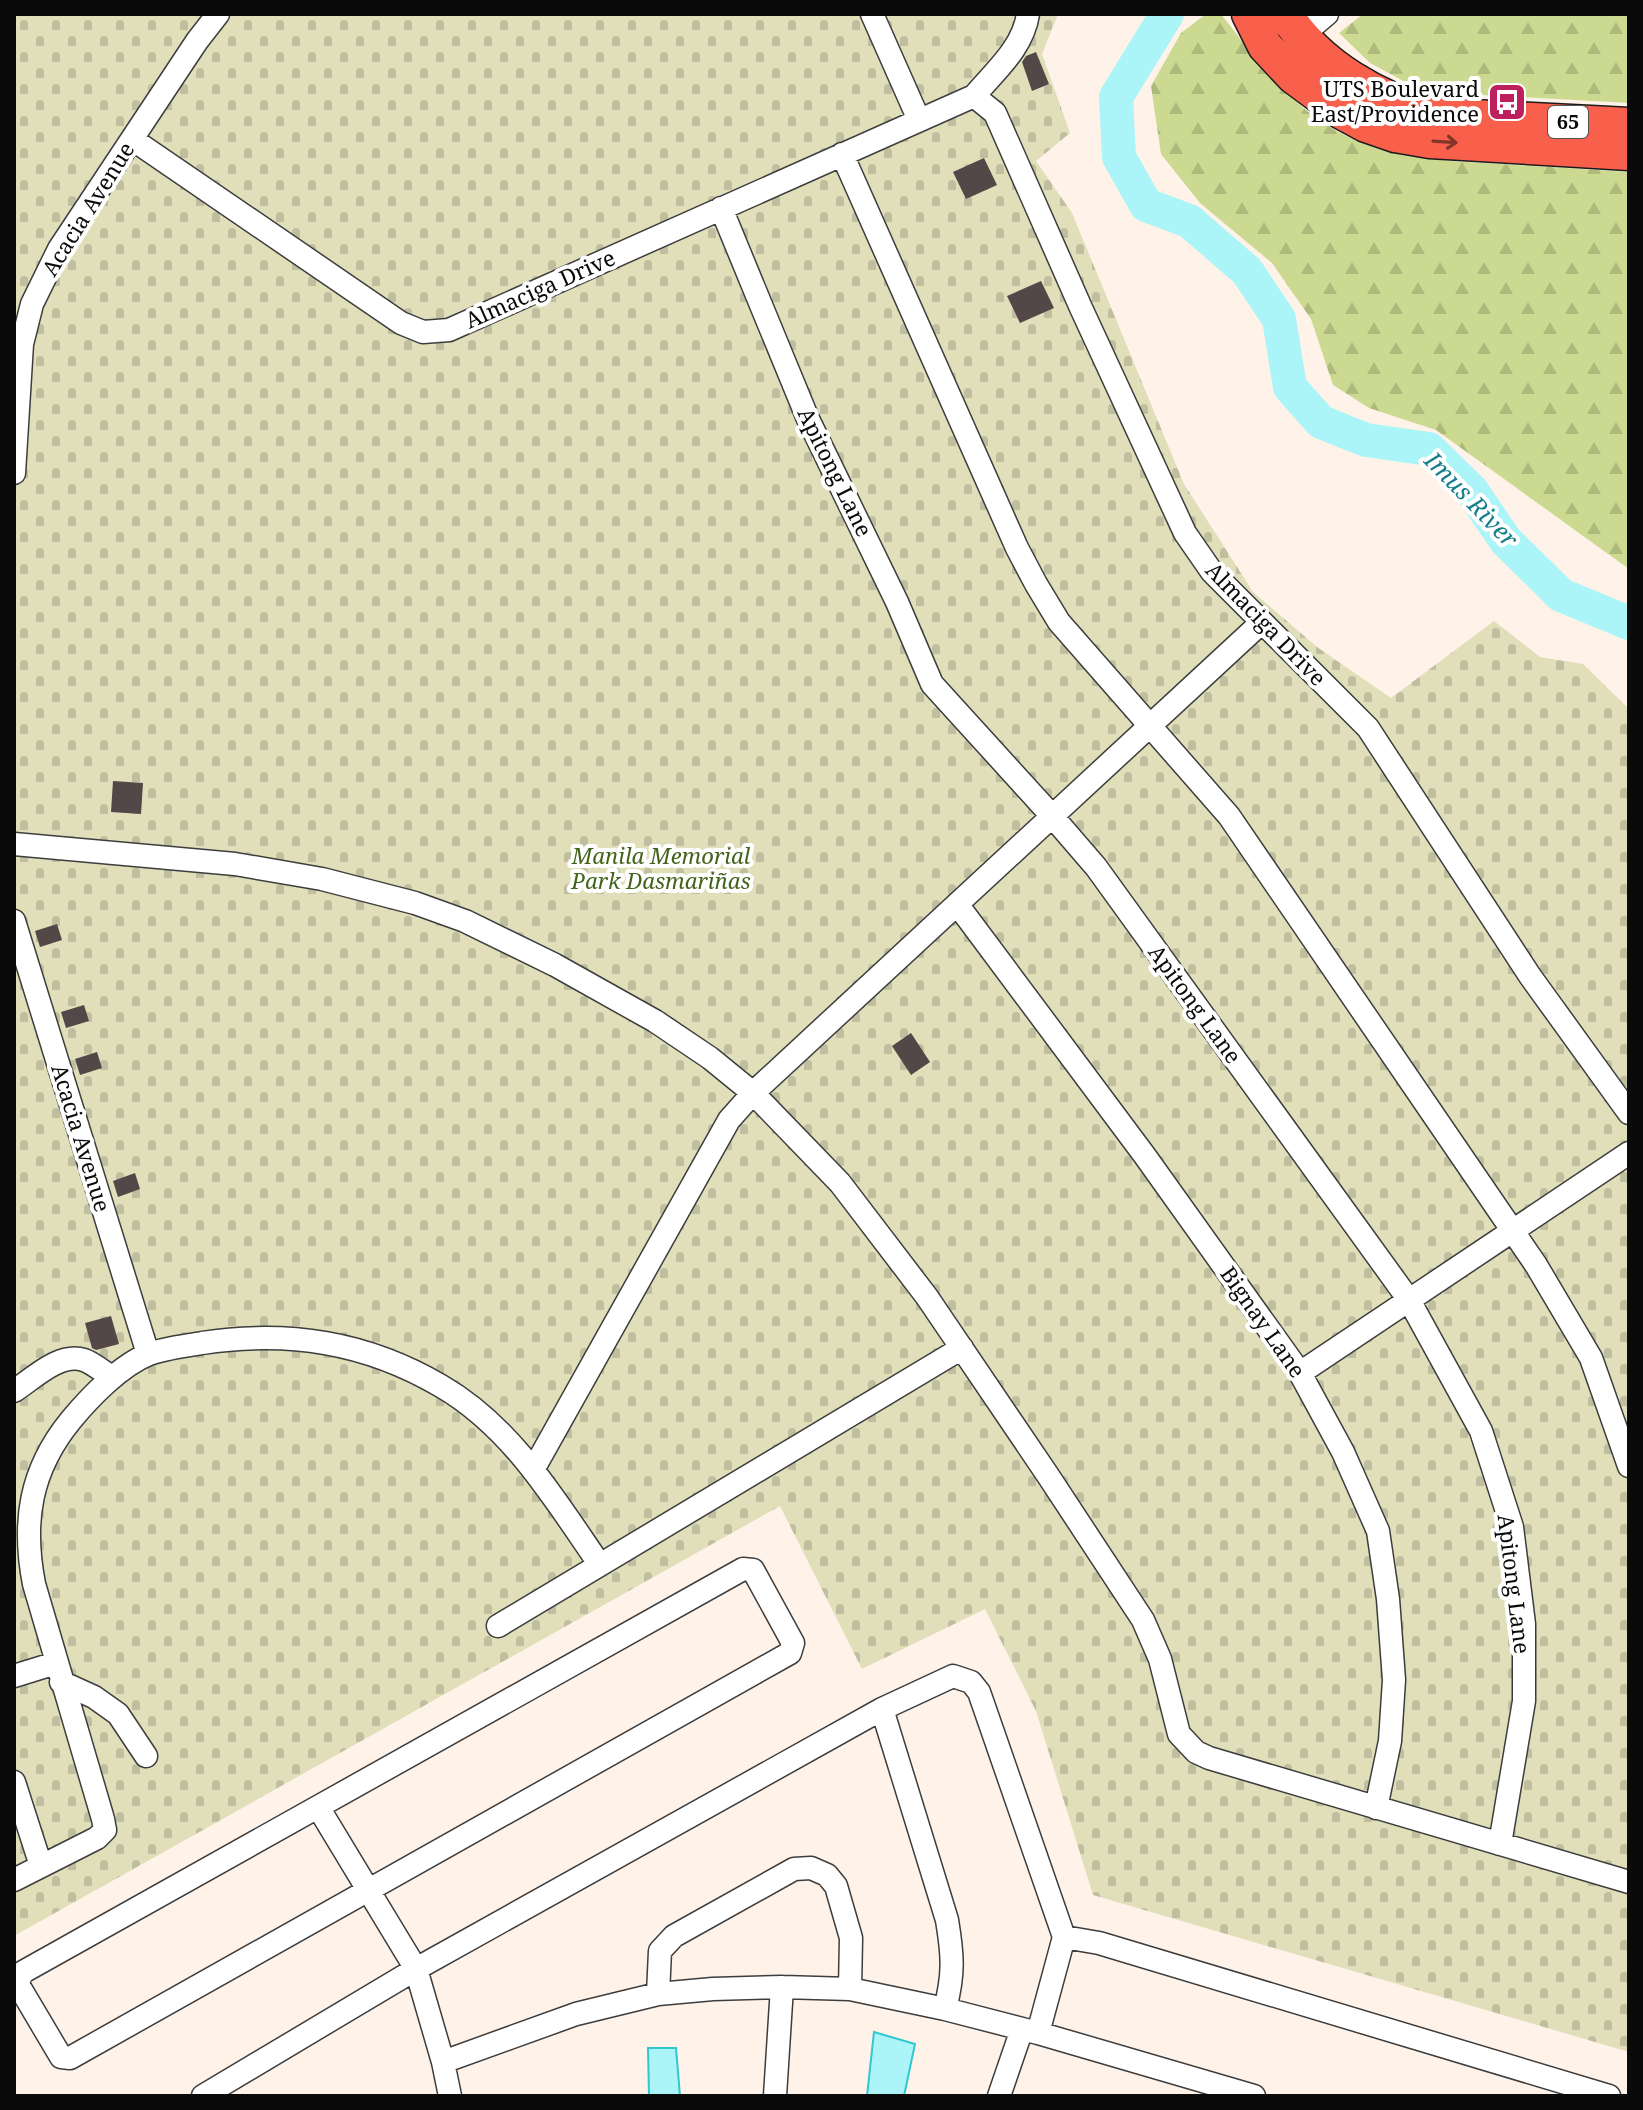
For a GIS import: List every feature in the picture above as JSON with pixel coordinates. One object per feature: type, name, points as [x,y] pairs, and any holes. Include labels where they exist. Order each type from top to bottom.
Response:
[{"type":"highway","name":"65","points":[[1249,14],[1265,46],[1293,76],[1315,95],[1366,125],[1395,135],[1430,141],[1629,153]]},
{"type":"highway","name":"65","points":[[1291,20],[1338,69],[1384,97],[1423,112],[1629,125]]},
{"type":"street","name":"Acacia Avenue","points":[[14,473],[22,344],[32,304],[59,249],[218,14]]},
{"type":"street","points":[[872,14],[919,120]]},
{"type":"street","name":"Almaciga Drive","points":[[132,139],[401,323],[423,332],[449,330],[974,96],[1007,59],[1021,37],[1028,14]]},
{"type":"street","points":[[1291,20],[1327,14]]},
{"type":"street","name":"Almaciga Drive","points":[[974,96],[995,113],[1185,533],[1212,572],[1368,728],[1530,976],[1629,1113]]},
{"type":"street","points":[[842,154],[1017,548],[1036,584],[1059,622],[1229,816],[1536,1265],[1591,1358],[1629,1466]]},
{"type":"street","name":"Apitong Lane","points":[[721,208],[808,419],[897,602],[932,684],[1096,867],[1409,1300],[1481,1431],[1512,1527],[1524,1624],[1524,1701],[1500,1844]]},
{"type":"street","points":[[533,1470],[729,1120],[753,1093],[1261,623]]},
{"type":"street","points":[[14,844],[235,864],[322,879],[415,903],[465,921],[594,986],[655,1021],[753,1093],[840,1183],[927,1297],[1143,1620],[1160,1659],[1179,1734],[1196,1752],[1376,1808],[1628,1879]]},
{"type":"street","name":"Bignay Lane","points":[[957,904],[1145,1156],[1300,1373],[1343,1452],[1378,1531],[1388,1599],[1394,1680],[1390,1741],[1376,1808]]},
{"type":"street","name":"Acacia Avenue","points":[[14,921],[148,1354]]},
{"type":"street","points":[[1300,1373],[1629,1153]]},
{"type":"street","points":[[14,1880],[97,1838],[105,1830],[58,1672],[29,1560],[27,1533],[35,1486],[55,1440],[80,1409],[112,1377],[148,1354],[235,1338],[310,1340],[372,1354],[414,1371],[444,1387],[502,1434],[533,1470],[600,1565]]},
{"type":"street","points":[[498,1626],[962,1348]]},
{"type":"street","points":[[14,1391],[57,1362],[71,1358],[84,1360],[112,1377]]},
{"type":"street","points":[[743,1569],[753,1570],[793,1643],[790,1653],[368,1890],[70,2058],[61,2057],[19,1986],[23,1972],[743,1569]]},
{"type":"street","points":[[14,1676],[58,1672],[118,1714],[146,1756]]},
{"type":"street","points":[[203,2096],[416,1969],[882,1709],[953,1676],[971,1682],[979,1692],[1064,1937],[1030,2031],[999,2096]]},
{"type":"street","points":[[882,1709],[947,1920],[952,1946],[952,1979],[945,2009]]},
{"type":"street","points":[[14,1782],[41,1866]]},
{"type":"street","points":[[318,1807],[416,1969],[450,2096]]},
{"type":"street","points":[[658,1994],[660,1951],[674,1936],[794,1869],[811,1868],[827,1875],[836,1886],[851,1938],[850,1989]]},
{"type":"street","points":[[1064,1937],[1099,1943],[1609,2096]]},
{"type":"street","points":[[443,2062],[576,2014],[658,1994],[782,1987],[850,1989],[1030,2031],[1254,2096]]},
{"type":"street","points":[[775,2096],[782,1987]]},
{"type":"green space","name":"Manila Memorial Park Dasmariñas","points":[[14,14],[1058,14],[1042,54],[1070,133],[1036,161],[1072,213],[1184,484],[1253,592],[1317,647],[1391,698],[1494,621],[1540,657],[1583,664],[1629,709],[1629,2052],[1093,1895],[1036,1711],[985,1609],[862,1669],[780,1506],[14,1936]]},
{"type":"green space","points":[[1206,14],[1221,14],[1271,76],[1306,110],[1352,139],[1375,148],[1448,161],[1629,172],[1629,569],[1436,430],[1369,408],[1333,385],[1311,319],[1272,263],[1200,203],[1161,154],[1151,86],[1181,33]]},
{"type":"green space","points":[[1363,14],[1629,14],[1629,103],[1445,93],[1407,83],[1370,63],[1339,33]]},
{"type":"water","points":[[874,2032],[915,2044],[904,2096],[867,2096]]},
{"type":"water","points":[[648,2048],[676,2048],[680,2096],[649,2096]]},
{"type":"building","points":[[1036,52],[1049,84],[1032,91],[1022,62],[1026,56]]},
{"type":"building","points":[[984,158],[997,185],[966,199],[953,172]]},
{"type":"building","points":[[1041,281],[1054,308],[1020,323],[1007,296]]},
{"type":"building","points":[[113,781],[143,783],[141,814],[111,812]]},
{"type":"building","points":[[57,924],[62,940],[40,947],[35,931]]},
{"type":"building","points":[[84,1005],[89,1021],[66,1028],[61,1012]]},
{"type":"building","points":[[911,1033],[930,1062],[911,1075],[892,1046]]},
{"type":"building","points":[[97,1052],[102,1068],[80,1075],[75,1059]]},
{"type":"building","points":[[135,1173],[140,1189],[118,1197],[113,1181]]},
{"type":"building","points":[[111,1316],[119,1344],[96,1350],[92,1348],[85,1323]]},
{"type":"waterway","name":"Imus River","points":[[1167,14],[1116,97],[1119,157],[1146,205],[1189,221],[1247,271],[1279,319],[1290,387],[1321,422],[1366,440],[1429,449],[1472,491],[1506,541],[1561,595],[1629,623]]},
{"type":"place","name":"UTS Boulevard East/Providence","points":[[1507,102]]}]
